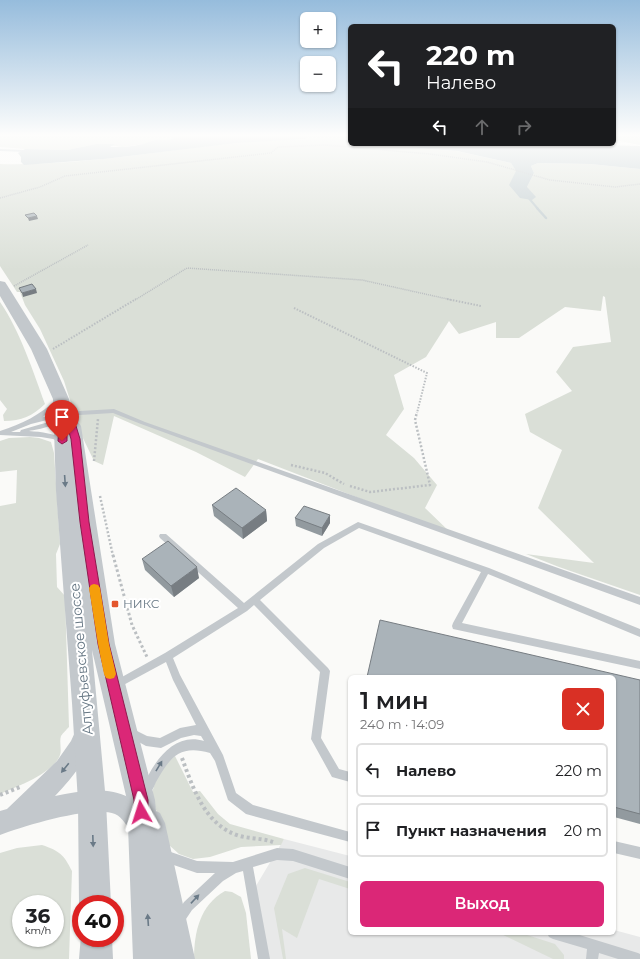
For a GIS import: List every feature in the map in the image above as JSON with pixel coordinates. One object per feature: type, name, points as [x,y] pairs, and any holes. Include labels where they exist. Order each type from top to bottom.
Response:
[{"type":"street","name":"Алтуфьевское шоссе","points":[[4,287],[42,355],[62,406],[72,426],[75,439],[85,522],[103,644],[124,730],[141,812],[150,959]]},
{"type":"street","name":"Алтуфьевское шоссе","points":[[62,406],[62,441],[87,721],[92,802],[95,895]]},
{"type":"street","points":[[6,820],[38,798],[65,769],[83,742],[87,721]]},
{"type":"street","points":[[6,820],[61,806],[92,802],[116,803],[128,810],[141,812],[150,822],[175,945]]},
{"type":"street","points":[[96,947],[96,959]]},
{"type":"lane","points":[[0,434],[32,422],[62,406]]},
{"type":"lane","points":[[13,434],[54,422],[62,406]]},
{"type":"lane","points":[[32,422],[47,412],[62,406],[114,411],[157,429],[640,601]]},
{"type":"lane","points":[[0,434],[40,433],[53,436],[62,441]]},
{"type":"lane","points":[[113,686],[168,656],[244,608],[320,546],[358,525],[486,570],[640,633]]},
{"type":"lane","points":[[163,536],[244,608]]},
{"type":"lane","points":[[486,570],[456,626],[640,665]]},
{"type":"lane","points":[[254,600],[325,671],[316,739],[336,773],[348,776]]},
{"type":"lane","points":[[168,656],[176,677],[214,749],[232,796],[250,810],[348,836]]},
{"type":"lane","points":[[124,730],[146,741],[161,743],[180,733],[194,730],[204,731]]},
{"type":"lane","points":[[141,812],[162,761],[184,745],[202,744],[214,749]]},
{"type":"lane","points":[[616,847],[640,853]]},
{"type":"lane","points":[[157,853],[197,867],[233,868],[277,854],[292,855],[348,872]]},
{"type":"lane","points":[[247,864],[264,959]]},
{"type":"lane","points":[[175,945],[188,906],[206,888],[233,868]]},
{"type":"lane","points":[[560,935],[638,959]]},
{"type":"lane","points":[[592,959],[593,945]]},
{"type":"path","points":[[0,198],[40,187],[54,181]]},
{"type":"path","points":[[557,181],[615,187],[640,184]]},
{"type":"path","points":[[4,287],[88,245]]},
{"type":"path","points":[[42,355],[187,268],[362,280],[481,306]]},
{"type":"path","points":[[178,749],[195,792],[212,818],[227,830],[238,836],[273,841],[276,845]]},
{"type":"shaded area","points":[[0,181],[523,181],[527,187],[530,181],[640,181],[640,595],[526,554],[594,563],[538,508],[562,450],[530,432],[525,414],[572,391],[556,372],[573,347],[611,342],[605,297],[603,296],[601,311],[565,307],[519,338],[496,338],[496,322],[459,334],[449,321],[426,357],[394,375],[404,409],[386,435],[414,458],[437,485],[425,508],[452,534],[258,459],[245,477],[196,452],[114,416],[103,465],[94,461],[80,432],[64,381],[40,329],[25,305],[20,292],[17,292],[0,266]]},
{"type":"shaded area","points":[[511,181],[530,181],[527,187],[536,197],[532,200],[520,198],[509,185]]},
{"type":"shaded area","points":[[0,302],[20,338],[45,404],[36,412],[26,417],[10,421],[4,421],[3,415],[7,409],[0,400]]},
{"type":"shaded area","points":[[30,437],[51,442],[54,453],[60,544],[56,554],[57,587],[65,596],[69,727],[61,736],[60,755],[50,768],[34,779],[0,794],[0,506],[16,503],[17,470],[0,472],[0,441],[9,438]]},
{"type":"shaded area","points":[[175,756],[193,792],[200,791],[218,814],[230,824],[284,839],[281,845],[241,847],[210,857],[193,859],[179,854],[169,845],[151,796],[159,770]]},
{"type":"shaded area","points":[[284,839],[348,855],[348,935],[616,935],[616,931],[640,937],[640,959],[260,959],[253,891]]},
{"type":"shaded area","points":[[42,845],[64,857],[72,871],[69,959],[0,959],[0,853],[17,848]]},
{"type":"shaded area","points":[[305,868],[348,881],[348,888],[319,879],[297,938],[282,929],[286,959],[283,959],[274,908],[288,874]]},
{"type":"shaded area","points":[[225,891],[232,892],[241,897],[246,913],[251,959],[194,959],[195,939],[200,920],[204,912],[216,897]]},
{"type":"shaded area","points":[[503,935],[527,935],[555,944],[564,955],[564,959],[553,959]]},
{"type":"building","points":[[34,213],[37,216],[28,218],[25,215]]},
{"type":"building","points":[[32,284],[36,289],[22,293],[19,288]]},
{"type":"building","points":[[236,488],[266,510],[242,528],[212,505]]},
{"type":"building","points":[[304,506],[330,515],[322,528],[295,518]]},
{"type":"building","points":[[168,541],[197,567],[171,586],[142,559]]},
{"type":"building","points":[[380,620],[640,680],[640,814],[616,808],[616,675],[367,675]]},
{"type":"waterway","points":[[527,196],[538,209]]},
{"type":"waterway","points":[[537,208],[546,218]]},
{"type":"slow traffic","points":[[94,588],[103,644],[110,674]]},
{"type":"place","name":"НИКС","points":[[115,604]]},
{"type":"route","points":[[62,441],[63,414],[72,426],[75,439],[85,522],[103,644],[141,800],[141,812]]}]
